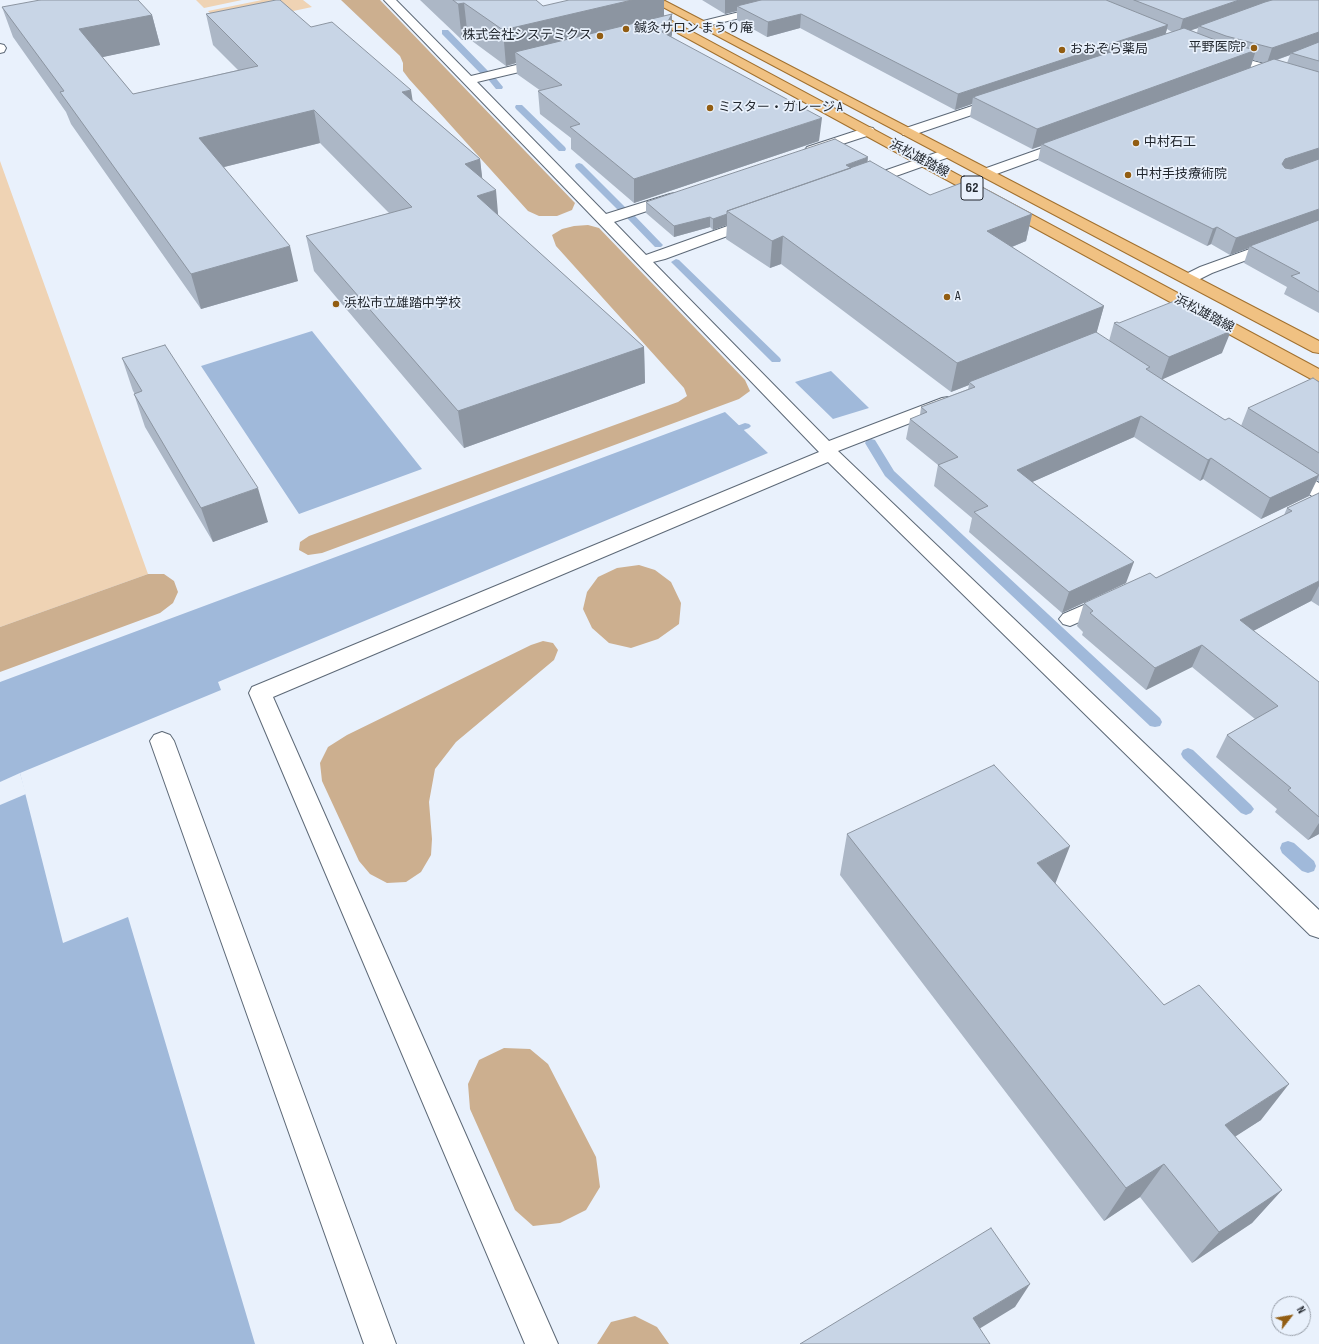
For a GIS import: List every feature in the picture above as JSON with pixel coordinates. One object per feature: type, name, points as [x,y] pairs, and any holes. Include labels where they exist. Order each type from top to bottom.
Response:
[{"type":"main road","name":"浜松雄踏線","points":[[625,0],[1319,376]]},
{"type":"main road","name":"浜松雄踏線","points":[[657,0],[1319,348]]},
{"type":"street","points":[[390,0],[828,451],[1319,927]]},
{"type":"street","points":[[703,24],[802,0]]},
{"type":"street","points":[[661,34],[679,29]]},
{"type":"street","points":[[1210,53],[1319,84]]},
{"type":"street","points":[[468,81],[554,60]]},
{"type":"street","points":[[1246,77],[1290,61]]},
{"type":"street","points":[[908,132],[1011,97]]},
{"type":"street","points":[[801,154],[868,131]]},
{"type":"street","points":[[986,173],[1078,139]]},
{"type":"street","points":[[850,187],[947,152]]},
{"type":"street","points":[[604,220],[687,192]]},
{"type":"street","points":[[643,260],[660,256],[769,216]]},
{"type":"street","points":[[1188,279],[1206,270],[1319,228]]},
{"type":"street","points":[[1167,314],[1187,304]]},
{"type":"street","points":[[542,1344],[260,693],[828,451],[966,394]]},
{"type":"street","points":[[1272,461],[1319,492]]},
{"type":"street","points":[[1070,619],[1120,596]]},
{"type":"street","points":[[162,741],[380,1344]]},
{"type":"shaded area","points":[[196,0],[242,0],[204,8]]},
{"type":"shaded area","points":[[262,0],[303,0],[312,7],[223,26],[208,11]]},
{"type":"shaded area","points":[[341,0],[380,0],[575,203],[572,210],[557,216],[539,216],[528,211],[409,79],[403,71],[403,63],[400,56]]},
{"type":"shaded area","points":[[0,161],[148,574],[0,627]]},
{"type":"shaded area","points":[[588,225],[599,228],[745,380],[750,391],[739,399],[322,553],[308,555],[299,550],[300,542],[309,536],[678,402],[687,396],[684,388],[556,246],[552,235],[562,229]]},
{"type":"shaded area","points":[[639,565],[655,570],[671,582],[681,603],[679,624],[658,639],[631,648],[609,643],[592,628],[583,609],[587,592],[598,577],[617,568]]},
{"type":"shaded area","points":[[148,574],[164,574],[174,581],[178,592],[173,603],[160,613],[0,672],[0,627]]},
{"type":"shaded area","points":[[543,641],[553,643],[558,650],[554,660],[456,742],[435,769],[429,802],[432,839],[431,855],[421,872],[406,882],[387,883],[370,874],[359,861],[322,781],[320,763],[328,747],[347,735],[531,645]]},
{"type":"shaded area","points":[[504,1048],[530,1049],[548,1064],[596,1157],[600,1187],[586,1210],[560,1223],[533,1226],[515,1210],[470,1109],[468,1084],[479,1060]]},
{"type":"shaded area","points":[[635,1316],[657,1327],[669,1344],[597,1344],[611,1322]]},
{"type":"water","points":[[312,331],[422,469],[299,514],[201,366]]},
{"type":"water","points":[[831,371],[869,408],[833,419],[795,382]]},
{"type":"water","points":[[725,412],[768,453],[218,682],[221,690],[20,773],[63,943],[128,917],[255,1344],[0,1344],[0,682]]},
{"type":"pier","points":[[20,773],[26,794],[0,805],[0,782]]},
{"type":"building","points":[[40,0],[138,0],[152,15],[79,29],[133,94],[258,66],[206,14],[280,0],[311,27],[332,22],[411,90],[402,92],[480,159],[465,164],[496,190],[477,196],[644,347],[458,411],[306,236],[412,207],[314,110],[199,138],[290,246],[191,274],[60,92],[64,91],[2,7]]},
{"type":"building","points":[[453,0],[536,0],[543,6],[569,0],[632,0],[503,30],[464,3],[458,4]]},
{"type":"building","points":[[761,0],[1106,0],[1168,25],[958,94],[801,14],[768,22],[737,6]]},
{"type":"building","points":[[1134,0],[1239,0],[1183,19]]},
{"type":"building","points":[[1272,0],[1319,0],[1319,32],[1272,48],[1226,36],[1199,26],[1265,2]]},
{"type":"building","points":[[672,14],[662,32],[822,118],[634,179],[570,127],[580,124],[538,91],[562,85],[515,52]]},
{"type":"building","points":[[1184,28],[1218,41],[1256,50],[1037,129],[973,97]]},
{"type":"building","points":[[1319,42],[1319,61],[1291,53]]},
{"type":"building","points":[[1274,59],[1319,72],[1319,148],[1285,159],[1282,164],[1285,168],[1291,169],[1319,159],[1319,209],[1236,238],[1217,227],[1213,229],[1042,144]]},
{"type":"building","points":[[835,139],[868,157],[846,165],[851,168],[727,211],[727,214],[713,219],[710,217],[674,226],[646,202]]},
{"type":"building","points":[[870,161],[930,195],[969,180],[1032,214],[987,231],[1104,306],[957,363],[783,236],[772,241],[727,211]]},
{"type":"building","points":[[1319,220],[1319,292],[1291,276],[1300,273],[1250,246]]},
{"type":"building","points":[[1177,300],[1231,331],[1169,357],[1114,323],[1119,323]]},
{"type":"building","points":[[1096,332],[1150,367],[1146,369],[1225,420],[1229,418],[1319,475],[1270,498],[1211,458],[1208,460],[1141,416],[1017,470],[1134,562],[1069,592],[974,512],[988,506],[938,465],[958,457],[910,419],[927,412],[921,407],[975,387],[969,382]]},
{"type":"building","points":[[165,345],[258,488],[201,508],[134,394],[142,391],[122,358]]},
{"type":"building","points":[[1313,378],[1319,382],[1319,453],[1248,408]]},
{"type":"building","points":[[1319,493],[1319,581],[1240,620],[1319,682],[1319,817],[1288,790],[1291,788],[1227,735],[1278,706],[1202,645],[1155,668],[1090,613],[1093,611],[1084,603],[1150,573],[1156,578],[1292,511],[1287,508]]},
{"type":"building","points":[[994,765],[1070,846],[1037,863],[1164,1005],[1199,985],[1289,1084],[1225,1125],[1282,1190],[1219,1232],[1164,1164],[1126,1188],[847,834]]},
{"type":"building","points":[[991,1228],[1030,1284],[973,1318],[990,1344],[800,1344]]},
{"type":"waterway","points":[[445,32],[486,74]]},
{"type":"waterway","points":[[491,78],[499,87]]},
{"type":"waterway","points":[[519,107],[562,149]]},
{"type":"waterway","points":[[579,166],[623,210]]},
{"type":"waterway","points":[[630,216],[658,245]]},
{"type":"waterway","points":[[676,262],[776,360]]},
{"type":"waterway","points":[[741,428],[745,426]]},
{"type":"waterway","points":[[871,443],[889,473],[1155,722]]},
{"type":"waterway","points":[[1188,754],[1246,809]]},
{"type":"waterway","points":[[1288,848],[1308,866]]},
{"type":"place","name":"鍼灸サロン まうり庵","points":[[626,29]]},
{"type":"place","name":"株式会社システミクス","points":[[600,36]]},
{"type":"place","name":"平野医院P","points":[[1254,48]]},
{"type":"place","name":"おおぞら薬局","points":[[1062,50]]},
{"type":"place","name":"ミスター・ガレージ A","points":[[710,108]]},
{"type":"place","name":"中村石工","points":[[1136,143]]},
{"type":"place","name":"中村手技療術院","points":[[1128,175]]},
{"type":"place","name":"A","points":[[947,297]]},
{"type":"place","name":"浜松市立雄踏中学校","points":[[336,304]]}]
